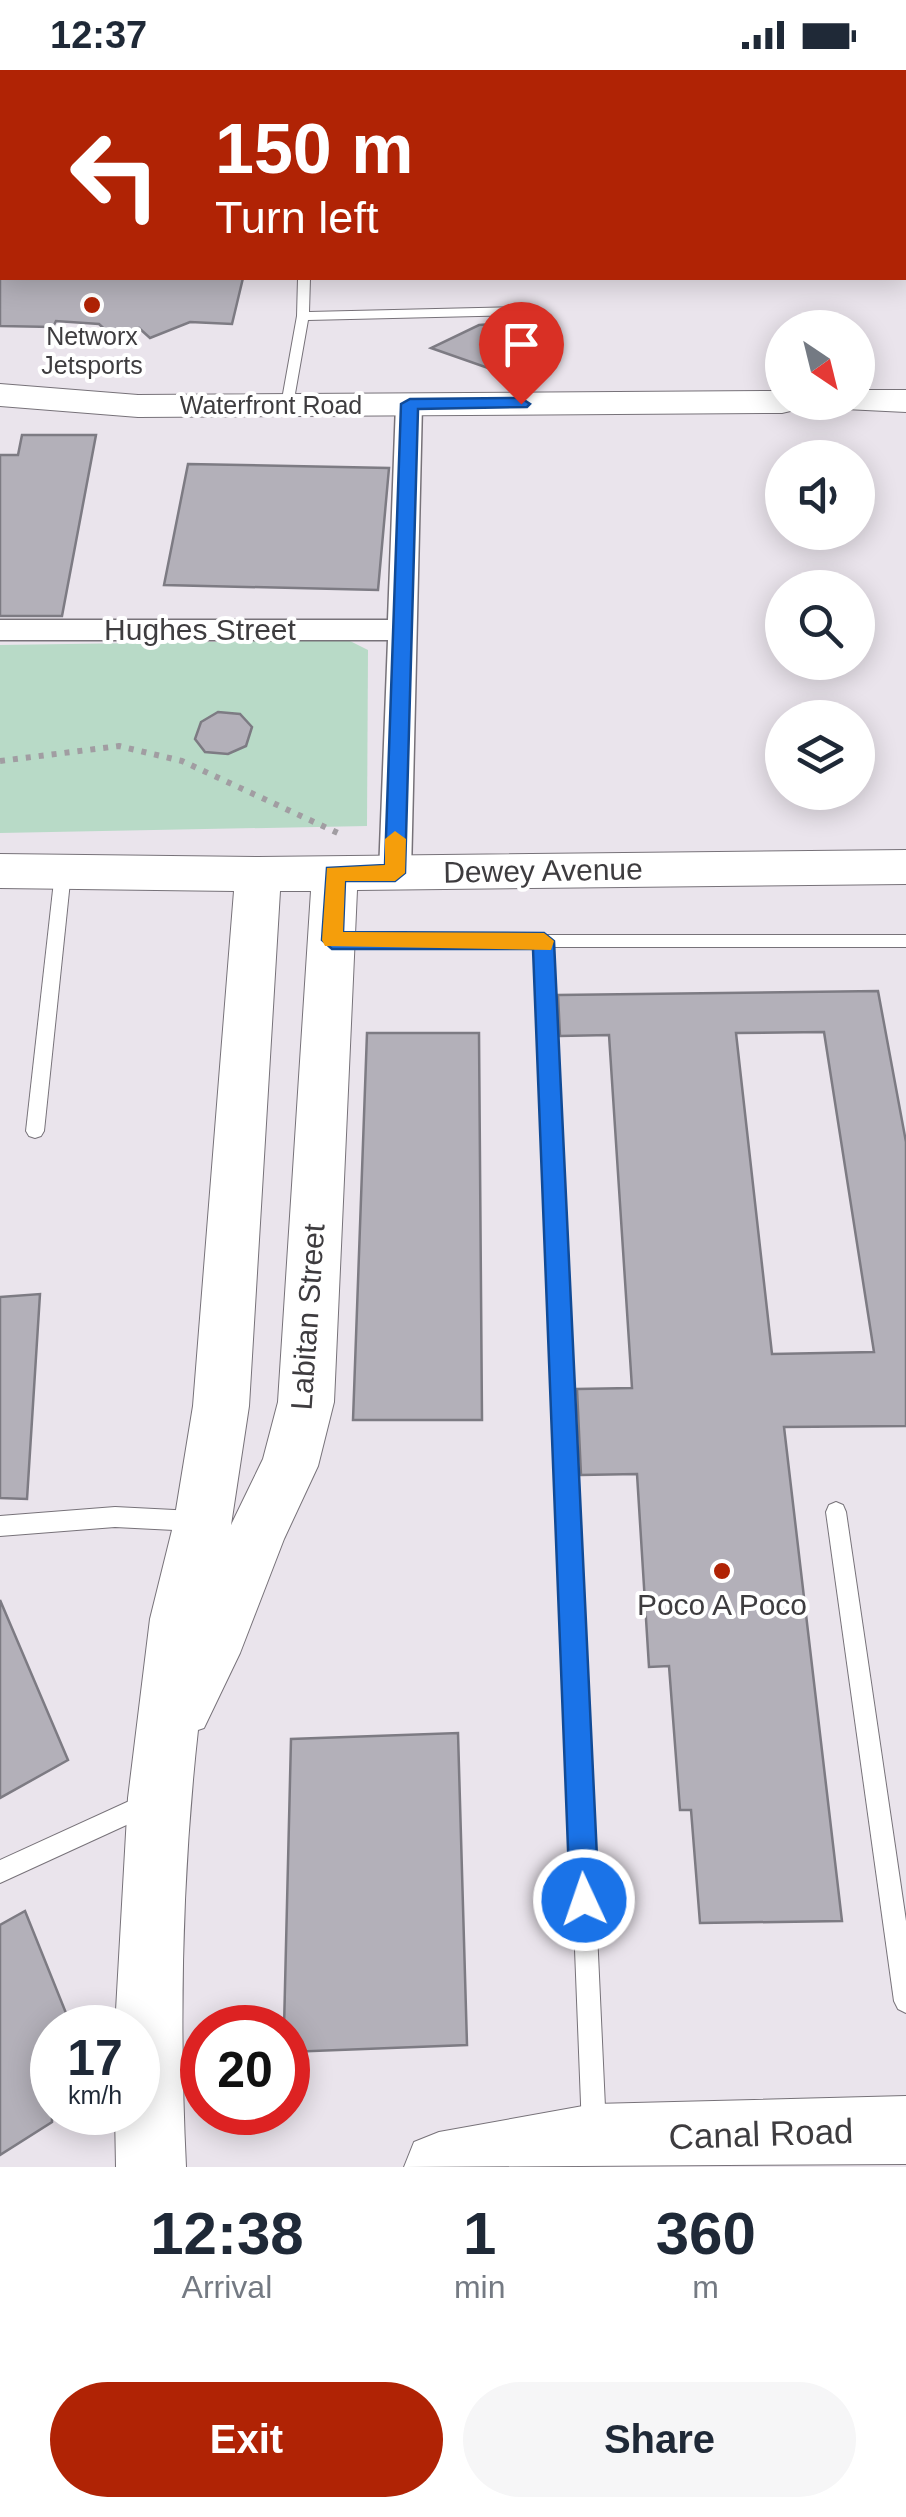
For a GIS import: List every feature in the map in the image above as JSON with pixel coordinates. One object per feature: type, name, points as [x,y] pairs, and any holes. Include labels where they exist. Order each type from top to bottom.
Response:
[{"type":"main road","name":"Waterfront Road","points":[[0,395],[138,406],[765,402]]},
{"type":"main road","points":[[875,401],[906,401]]},
{"type":"main road","name":"Dewey Avenue","points":[[0,872],[334,874],[906,868]]},
{"type":"main road","name":"Labitan Street","points":[[150,2167],[147,2066],[158,1798],[168,1732],[220,1632],[231,1525],[222,1406],[258,874]]},
{"type":"main road","name":"Labitan Street","points":[[231,1525],[290,1466],[306,1402],[334,874]]},
{"type":"main road","name":"Canal Road","points":[[439,2167],[594,2139],[906,2130]]},
{"type":"street","points":[[395,873],[410,404]]},
{"type":"street","name":"Hughes Street","points":[[0,630],[400,630]]},
{"type":"lane","points":[[287,405],[304,280]]},
{"type":"lane","points":[[302,316],[517,312]]},
{"type":"lane","points":[[35,1132],[63,872]]},
{"type":"lane","points":[[332,940],[906,941]]},
{"type":"lane","points":[[544,941],[594,2139]]},
{"type":"lane","points":[[836,1512],[906,2001]]},
{"type":"lane","points":[[0,1526],[115,1517],[231,1525]]},
{"type":"lane","points":[[0,1872],[158,1798]]},
{"type":"path","points":[[0,761],[119,746],[182,761],[332,828],[395,873]]},
{"type":"green space","points":[[348,640],[368,650],[367,826],[0,833],[0,645]]},
{"type":"building","name":"Networx Jetsports","points":[[0,280],[243,280],[232,324],[190,322],[150,338],[139,328],[114,338],[99,324],[56,321],[53,327],[0,326]]},
{"type":"building","points":[[493,324],[552,342],[505,367],[488,368],[431,348],[479,325]]},
{"type":"building","points":[[22,435],[96,435],[62,616],[0,616],[0,455],[18,455]]},
{"type":"building","points":[[188,464],[389,468],[378,590],[164,585]]},
{"type":"building","points":[[218,712],[240,714],[252,727],[246,746],[228,754],[205,752],[195,739],[201,722]]},
{"type":"building","name":"Poco A Poco","points":[[878,991],[906,1142],[906,1426],[784,1427],[842,1921],[700,1923],[691,1810],[680,1810],[669,1666],[649,1667],[637,1474],[581,1475],[577,1389],[632,1388],[609,1035],[560,1036],[558,995]],"holes":[[[824,1032],[874,1352],[772,1354],[736,1033]]]},
{"type":"building","points":[[367,1033],[479,1033],[482,1420],[353,1420]]},
{"type":"building","points":[[40,1294],[27,1499],[0,1498],[0,1297]]},
{"type":"building","points":[[0,1600],[68,1760],[0,1798]]},
{"type":"building","points":[[458,1733],[467,2045],[310,2051],[310,2005],[285,2005],[291,1739]]},
{"type":"building","points":[[25,1911],[63,2005],[30,2005],[32,2135],[0,2155],[0,1925]]},
{"type":"slow traffic","points":[[395,839],[395,873],[334,874],[332,940],[544,944]]},
{"type":"place","name":"Networx Jetsports","points":[[92,305]]},
{"type":"place","name":"Poco A Poco","points":[[722,1571]]},
{"type":"route","points":[[521,404],[410,404],[395,873],[334,874],[332,940],[544,941],[584,1900]]}]
